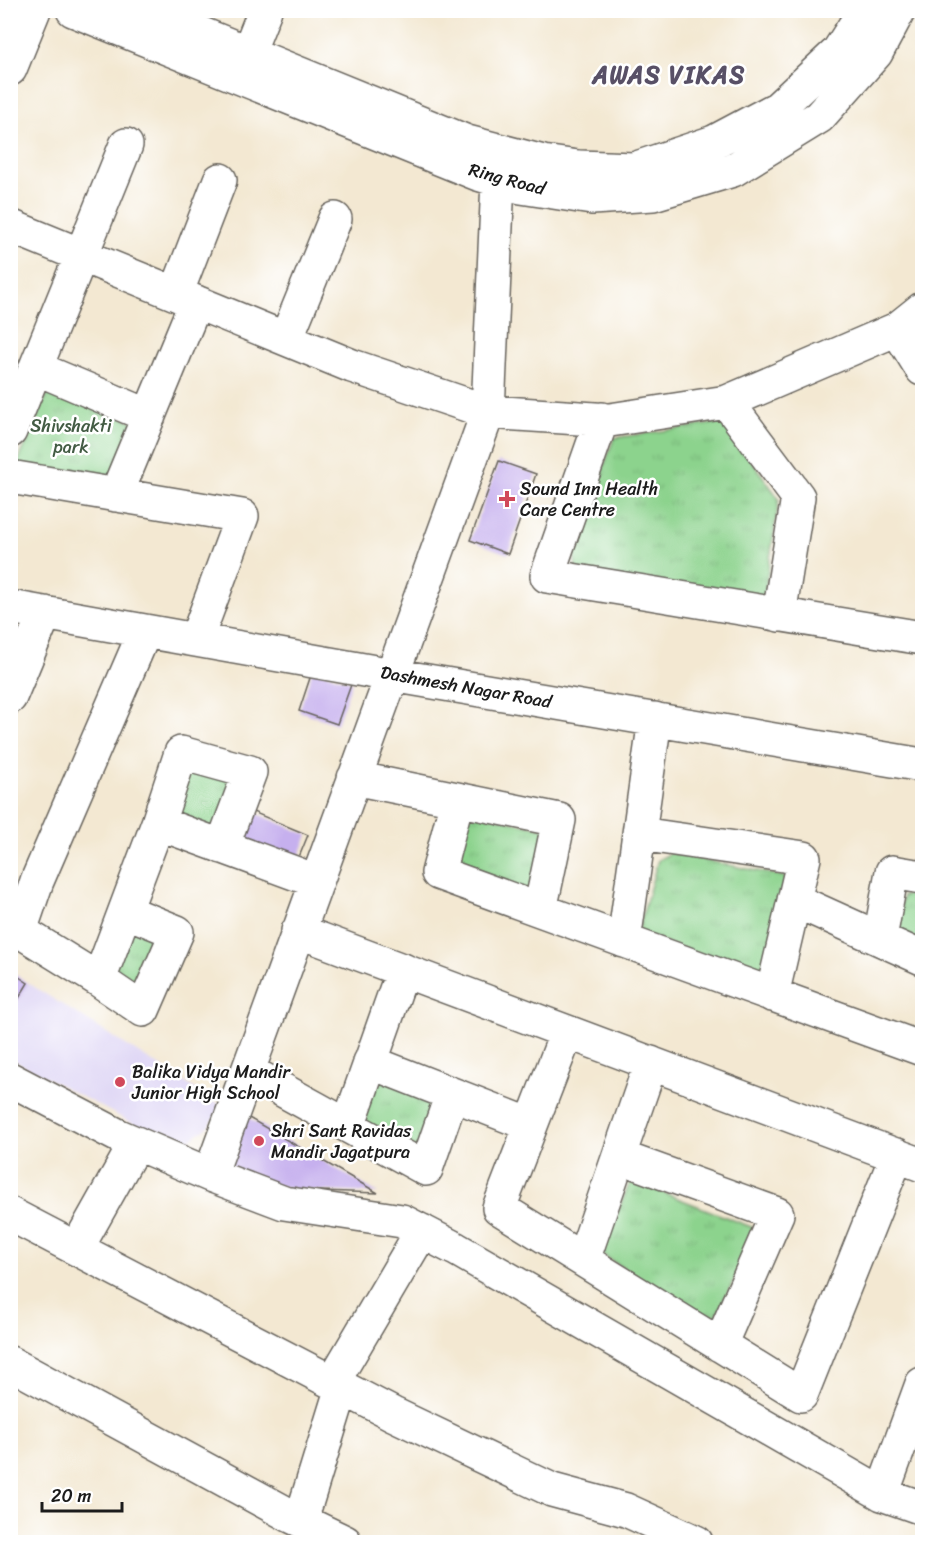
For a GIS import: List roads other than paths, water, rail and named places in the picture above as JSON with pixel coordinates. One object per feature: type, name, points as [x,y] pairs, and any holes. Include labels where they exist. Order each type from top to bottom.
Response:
[{"type":"street","points":[[10,69],[34,10]]},
{"type":"street","name":"Ring Road","points":[[73,10],[467,169],[543,162],[567,166],[634,169],[714,142],[778,108],[838,52],[865,10]]},
{"type":"street","name":"Ring Road","points":[[143,10],[466,142],[499,165],[521,187],[592,198],[653,194],[733,170],[819,117],[876,53],[899,10]]},
{"type":"street","points":[[248,53],[265,10]]},
{"type":"street","points":[[10,431],[126,145]]},
{"type":"street","points":[[210,1174],[488,412],[499,165]]},
{"type":"street","points":[[116,495],[149,416],[220,180]]},
{"type":"street","points":[[286,339],[334,219]]},
{"type":"street","points":[[10,226],[352,366],[488,412],[610,420],[727,402],[897,329],[922,309]]},
{"type":"street","points":[[897,329],[922,369]]},
{"type":"street","points":[[36,368],[149,416]]},
{"type":"street","points":[[727,402],[798,497],[779,615]]},
{"type":"street","points":[[602,419],[547,576],[922,638]]},
{"type":"street","points":[[10,477],[242,516],[196,640]]},
{"type":"street","name":"Dashmesh Nagar Road","points":[[10,607],[922,765]]},
{"type":"street","points":[[10,697],[45,613]]},
{"type":"street","points":[[125,911],[177,932],[143,1010],[20,931],[24,875],[145,631]]},
{"type":"street","points":[[624,941],[655,719]]},
{"type":"street","points":[[99,980],[158,824],[181,753],[250,772],[222,847]]},
{"type":"street","points":[[354,778],[560,820],[540,910]]},
{"type":"street","points":[[457,800],[438,873],[922,1049]]},
{"type":"street","points":[[158,824],[316,882]]},
{"type":"street","points":[[639,834],[804,858],[772,995]]},
{"type":"street","points":[[880,938],[892,872],[922,877]]},
{"type":"street","points":[[794,900],[922,958]]},
{"type":"street","points":[[298,931],[910,1160],[801,1395],[499,1209],[567,1032]]},
{"type":"street","points":[[348,1126],[403,970]]},
{"type":"street","points":[[370,1062],[531,1125]]},
{"type":"street","points":[[583,1260],[651,1063]]},
{"type":"street","points":[[248,1071],[426,1169],[452,1094]]},
{"type":"street","points":[[10,1079],[119,1136],[284,1203],[402,1221],[466,1255],[882,1494],[922,1509]]},
{"type":"street","points":[[77,1248],[136,1143]]},
{"type":"street","points":[[620,1157],[777,1215],[720,1345]]},
{"type":"street","points":[[10,1214],[393,1414],[552,1490],[626,1510],[696,1542]]},
{"type":"street","points":[[301,1520],[337,1385],[422,1232]]},
{"type":"street","points":[[10,1363],[345,1542]]},
{"type":"street","points":[[882,1494],[922,1384]]},
{"type":"place","name":"Sound Inn Health Care Centre","points":[[507,499]]},
{"type":"place","name":"Balika Vidya Mandir Junior High School","points":[[120,1082]]},
{"type":"place","name":"Shri Sant Ravidas Mandir Jagatpura","points":[[259,1141]]},
{"type":"district","name":"AWAS VIKAS","points":[[669,75]]},
{"type":"park label","name":"Shivshakti park","points":[[71,436]]}]
